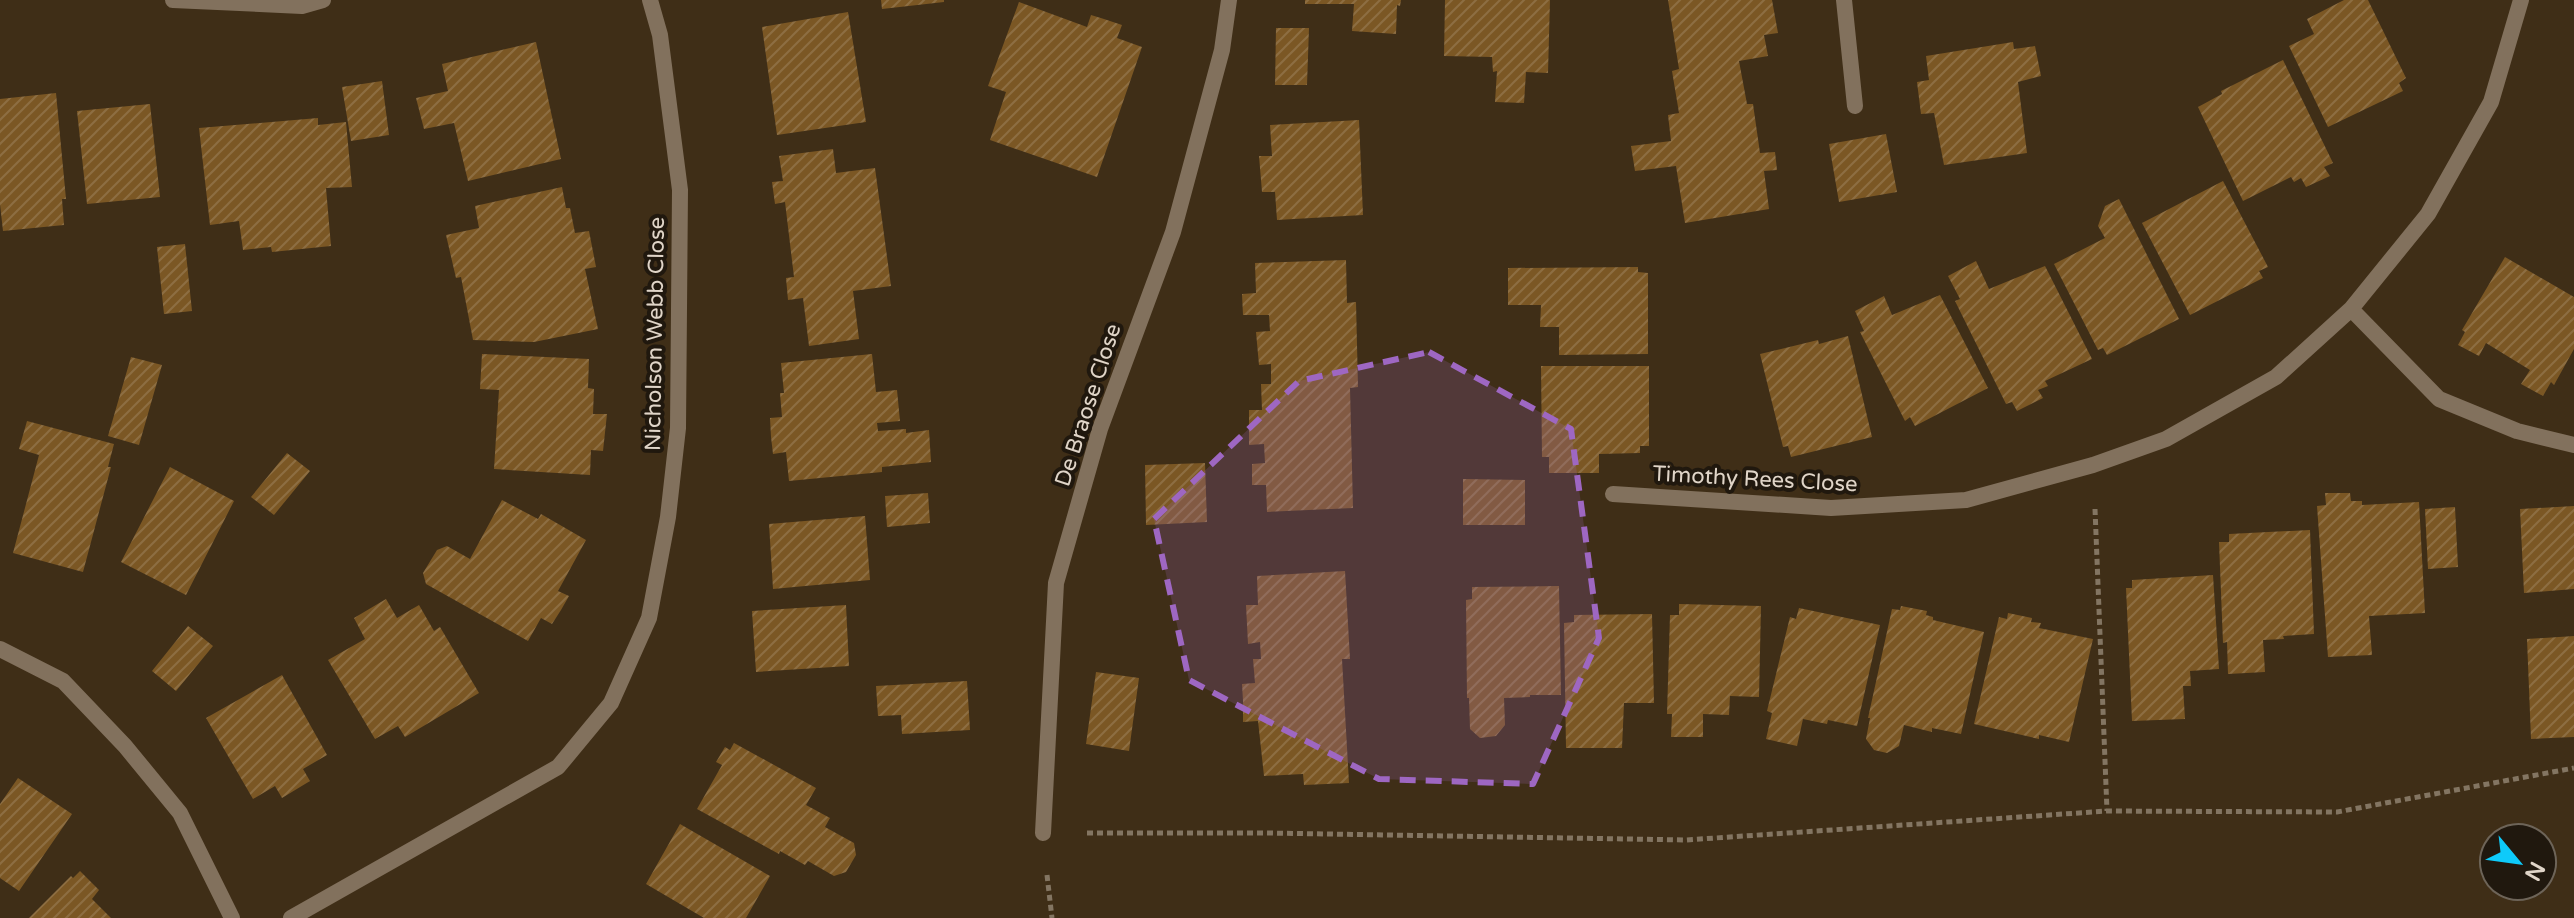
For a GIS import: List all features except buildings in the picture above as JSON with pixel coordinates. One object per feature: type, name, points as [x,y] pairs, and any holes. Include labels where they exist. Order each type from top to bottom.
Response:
[{"type":"street","points":[[173,0],[302,6],[323,0]]},
{"type":"street","name":"Nicholson Webb Close","points":[[291,918],[558,767],[611,703],[649,618],[668,517],[678,428],[680,190],[660,35],[650,0]]},
{"type":"street","name":"De Braose Close","points":[[1043,833],[1056,583],[1100,429],[1173,232],[1222,50],[1229,0]]},
{"type":"street","points":[[1844,0],[1855,106]]},
{"type":"street","name":"Timothy Rees Close","points":[[1613,494],[1831,508],[1966,500],[2093,465],[2166,439],[2276,377],[2351,309],[2428,214],[2491,102],[2521,0]]},
{"type":"street","points":[[2351,309],[2439,399],[2517,431],[2574,445]]},
{"type":"street","points":[[0,649],[63,681],[125,746],[180,813],[232,918]]},
{"type":"path","points":[[2093,465],[2107,811]]},
{"type":"path","points":[[1131,832],[1686,840],[2107,811],[2337,812],[2574,768]]},
{"type":"highlighted area","points":[[1429,352],[1571,429],[1599,638],[1533,784],[1379,779],[1189,680],[1154,519],[1299,381]]}]
